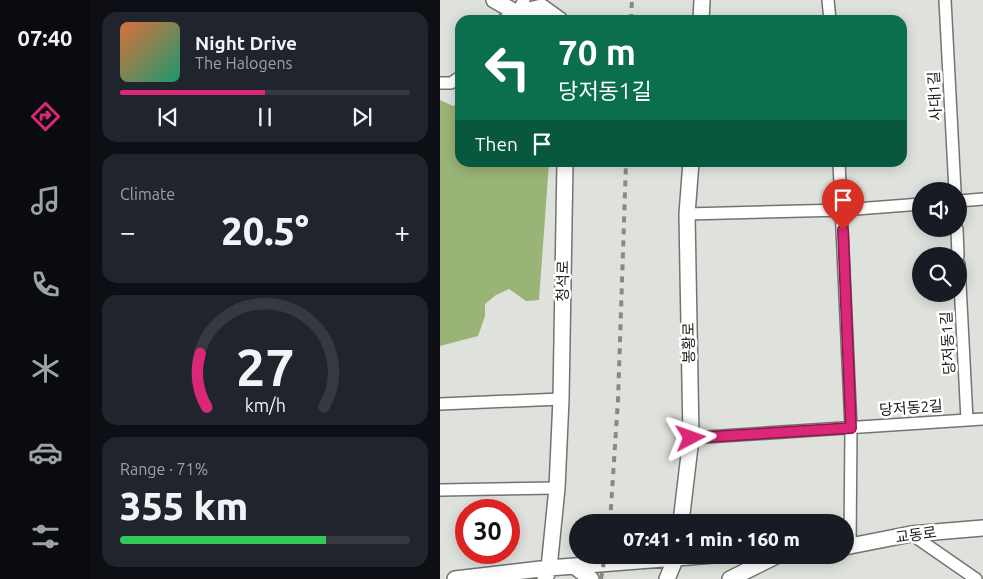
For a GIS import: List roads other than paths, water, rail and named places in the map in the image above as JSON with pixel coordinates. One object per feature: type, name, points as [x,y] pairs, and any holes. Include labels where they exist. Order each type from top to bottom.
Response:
[{"type":"street","points":[[494,0],[520,6],[542,7],[553,15]]},
{"type":"street","points":[[701,15],[702,0]]},
{"type":"street","points":[[828,0],[830,15]]},
{"type":"street","name":"사대1길","points":[[945,0],[955,182]]},
{"type":"street","points":[[509,15],[520,6]]},
{"type":"street","points":[[440,83],[451,83],[455,80]]},
{"type":"street","name":"청석로","points":[[547,574],[558,488],[565,167]]},
{"type":"street","name":"봉황로","points":[[682,514],[691,438],[687,214],[691,167]]},
{"type":"street","points":[[839,167],[843,210],[851,428]]},
{"type":"street","points":[[967,200],[983,199]]},
{"type":"street","points":[[687,214],[843,210],[912,205]]},
{"type":"street","name":"당저동1길","points":[[961,302],[967,420]]},
{"type":"street","points":[[440,404],[561,398]]},
{"type":"street","name":"당저동2길","points":[[691,438],[983,419]]},
{"type":"street","name":"교동로","points":[[848,514],[851,428]]},
{"type":"street","points":[[440,490],[558,488]]},
{"type":"street","name":"교동로","points":[[854,546],[911,534],[983,528]]},
{"type":"street","points":[[911,534],[976,579]]},
{"type":"street","points":[[455,579],[547,574],[574,566],[597,564]]},
{"type":"street","points":[[667,579],[673,564]]},
{"type":"street","points":[[730,579],[760,564]]},
{"type":"street","points":[[574,566],[591,579]]},
{"type":"railway","points":[[631,15],[632,0]]},
{"type":"railway","points":[[611,514],[618,400],[626,167]]},
{"type":"railway","points":[[601,579],[604,564]]}]
